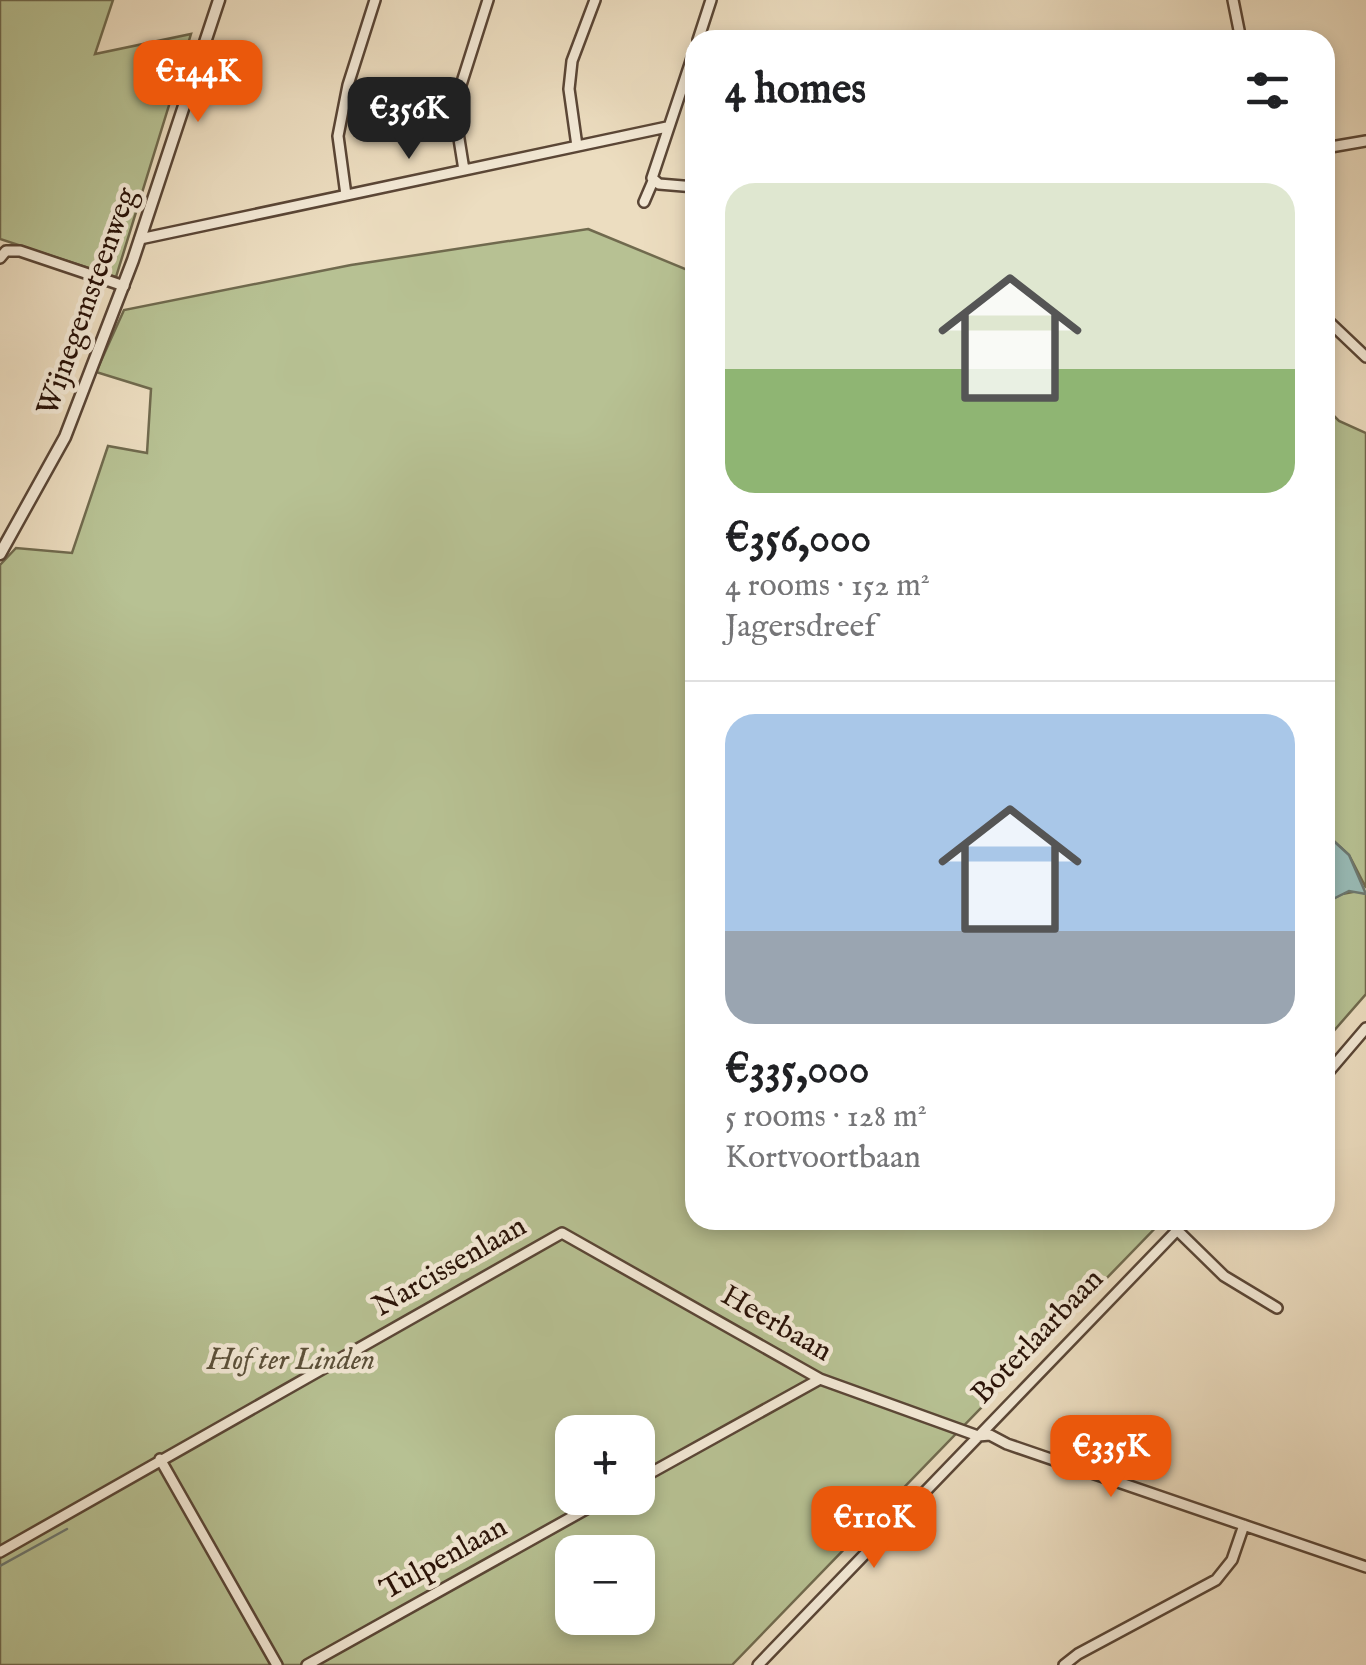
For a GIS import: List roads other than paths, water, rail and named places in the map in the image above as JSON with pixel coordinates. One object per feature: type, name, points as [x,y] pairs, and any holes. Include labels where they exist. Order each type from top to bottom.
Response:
[{"type":"street","name":"Wijnegemsteenweg","points":[[0,554],[61,446],[124,286],[218,0]]},
{"type":"street","points":[[346,195],[338,136],[348,85],[375,0]]},
{"type":"street","points":[[464,170],[455,114],[488,0]]},
{"type":"street","points":[[577,146],[569,89],[572,61],[595,0]]},
{"type":"street","points":[[701,30],[711,0]]},
{"type":"street","points":[[1232,0],[1239,30]]},
{"type":"street","points":[[644,202],[654,182],[685,78]]},
{"type":"street","points":[[140,239],[667,128]]},
{"type":"street","points":[[1335,146],[1366,141]]},
{"type":"street","points":[[654,182],[685,187]]},
{"type":"street","points":[[0,258],[6,251],[20,252],[124,286]]},
{"type":"street","points":[[1335,328],[1366,357]]},
{"type":"street","points":[[1335,1064],[1366,1028]]},
{"type":"street","points":[[1177,1230],[1224,1276],[1277,1308]]},
{"type":"street","name":"Boterlaarbaan","points":[[758,1665],[1177,1230]]},
{"type":"street","name":"Heerbaan","points":[[560,1233],[820,1379],[1362,1565]]},
{"type":"street","name":"Narcissenlaan","points":[[0,1552],[560,1233]]},
{"type":"street","points":[[655,1471],[820,1379]]},
{"type":"street","points":[[160,1459],[277,1665]]},
{"type":"street","name":"Tulpenlaan","points":[[307,1665],[576,1515]]},
{"type":"street","points":[[1064,1665],[1216,1580],[1232,1560],[1244,1526]]},
{"type":"street","points":[[1362,1565],[1366,1550]]},
{"type":"water","points":[[1335,842],[1349,855],[1366,894],[1349,891],[1335,898]]},
{"type":"waterway","points":[[0,1566],[67,1529]]},
{"type":"park label","name":"Hof ter Linden","points":[[291,1361]]}]
